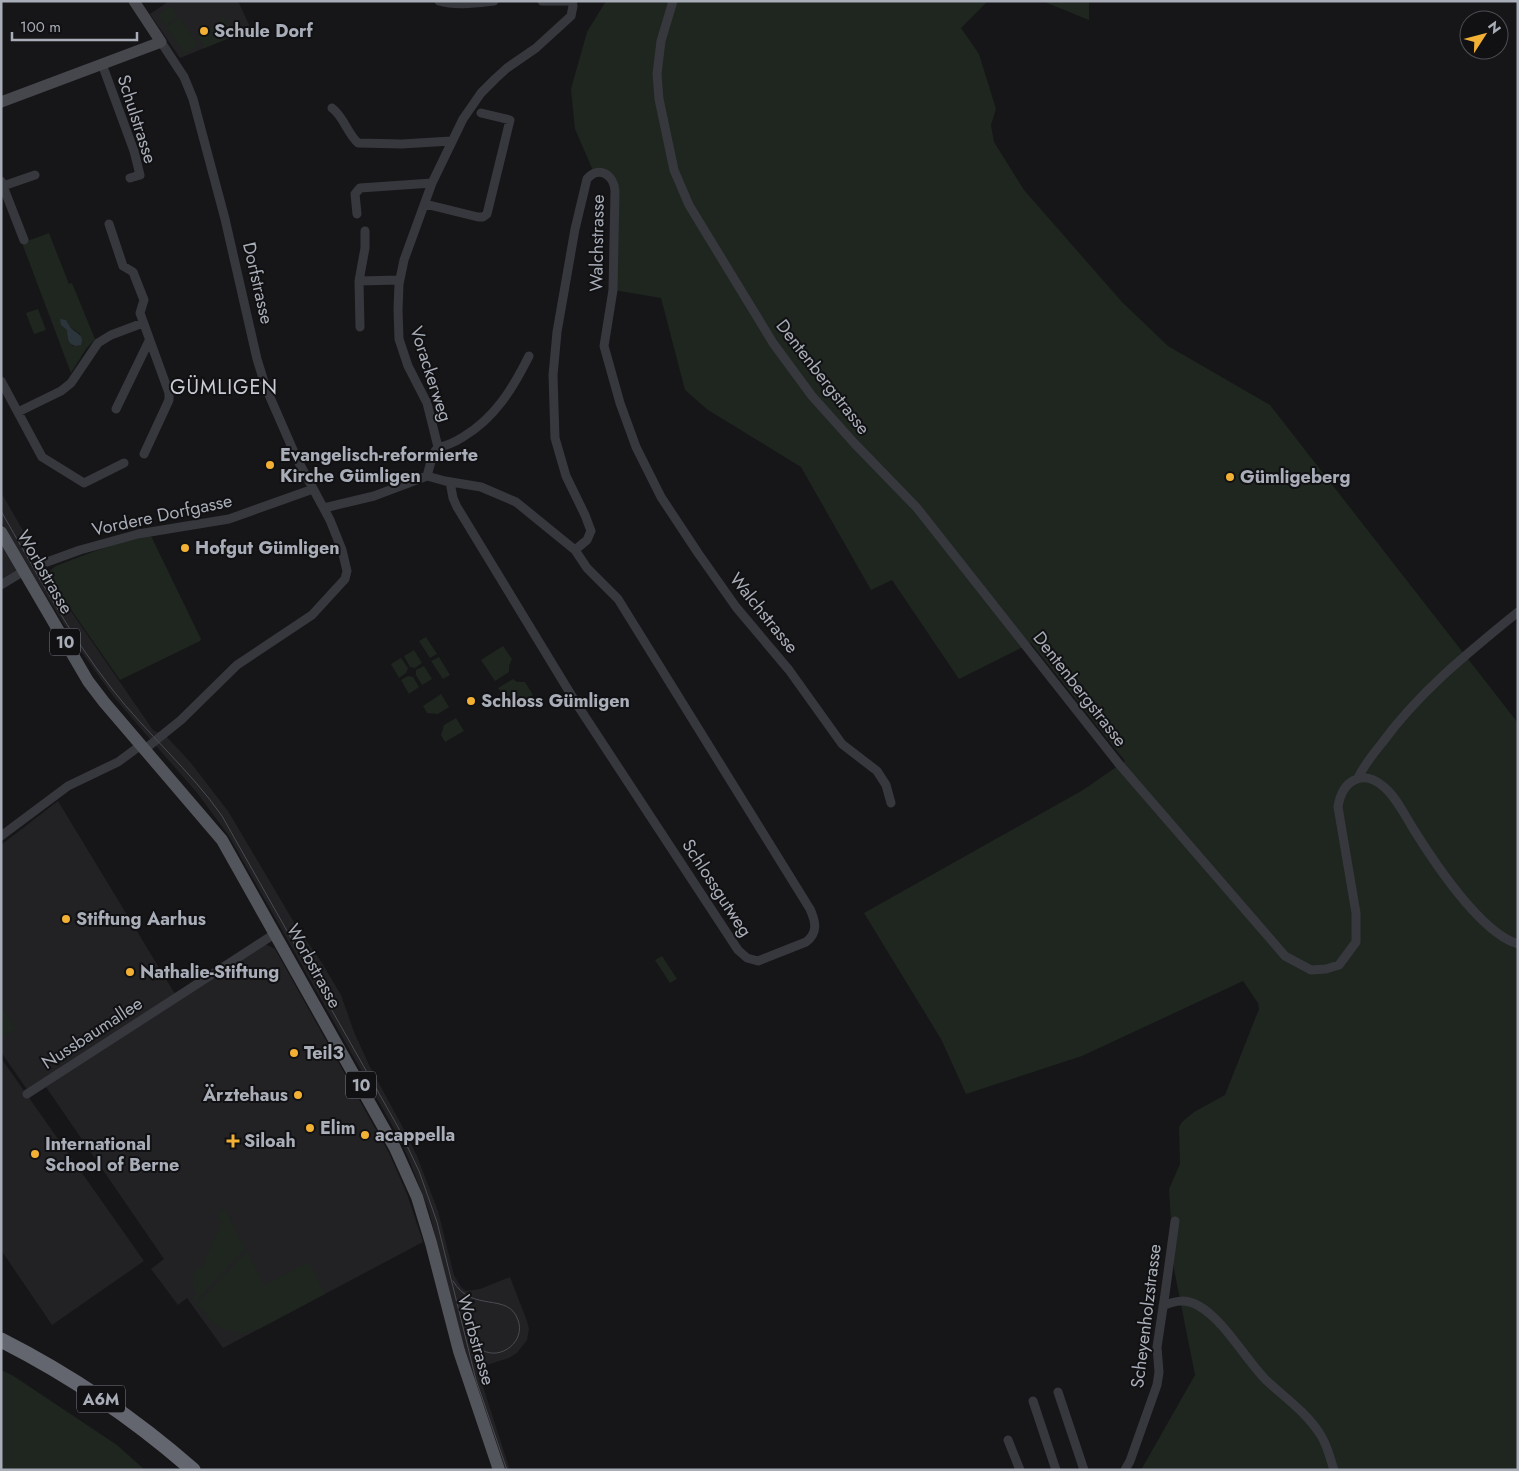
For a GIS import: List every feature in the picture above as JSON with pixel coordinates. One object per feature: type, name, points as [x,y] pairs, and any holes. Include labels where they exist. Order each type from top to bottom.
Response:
[{"type":"highway","name":"A6M","points":[[1,1340],[55,1369],[96,1395],[136,1423],[193,1470]]},
{"type":"highway","name":"A6M","points":[[1,1348],[92,1400],[132,1428],[183,1470]]},
{"type":"main road","name":"Worbstrasse","points":[[1,532],[88,681],[222,840],[362,1088],[408,1174],[431,1243],[459,1351],[499,1470]]},
{"type":"street","name":"Dorfstrasse","points":[[134,1],[184,77],[193,99],[225,220],[257,359],[266,388],[283,429],[324,508],[347,566],[345,579],[312,615],[237,665],[181,720],[143,747]]},
{"type":"street","points":[[439,1],[494,1]]},
{"type":"street","points":[[542,1],[572,1]]},
{"type":"street","name":"Vorackerweg","points":[[428,476],[438,447],[427,403],[408,366],[400,339],[398,310],[399,280],[414,229],[432,183],[468,111],[495,79],[507,68],[536,48],[571,16],[572,1]]},
{"type":"street","name":"Dentenbergstrasse","points":[[673,1],[661,41],[657,74],[659,99],[674,170],[689,205],[773,343],[812,396],[917,508],[1119,764],[1285,956],[1311,970],[1326,969],[1339,965],[1356,942],[1356,913],[1338,807],[1344,790],[1358,778],[1392,728],[1428,689],[1518,612]]},
{"type":"street","points":[[1,102],[161,42]]},
{"type":"street","name":"Schulstrasse","points":[[102,64],[134,151],[140,175],[130,178]]},
{"type":"street","points":[[332,108],[340,114],[351,137],[358,143],[452,141]]},
{"type":"street","points":[[425,204],[478,216],[487,214],[510,120],[480,113]]},
{"type":"street","name":"Walchstrasse","points":[[576,550],[587,540],[591,531],[566,476],[555,438],[553,376],[557,332],[575,229],[587,179],[592,174],[600,172],[610,177],[615,191],[613,290],[604,346],[620,403],[636,447],[661,497],[736,607],[789,670],[842,744],[877,770],[886,785],[891,803]]},
{"type":"street","points":[[24,240],[2,183],[35,174]]},
{"type":"street","points":[[357,214],[356,194],[360,188],[432,183]]},
{"type":"street","points":[[109,224],[123,266],[133,272],[144,300],[140,313],[169,393],[169,400],[144,454]]},
{"type":"street","points":[[360,327],[359,281],[365,248],[365,231]]},
{"type":"street","points":[[359,281],[399,280]]},
{"type":"street","points":[[18,412],[61,391],[71,383],[98,343],[111,335],[143,323]]},
{"type":"street","points":[[116,409],[149,341]]},
{"type":"street","name":"Vorackerweg","points":[[438,447],[448,445],[474,430],[491,416],[502,402],[529,356]]},
{"type":"street","points":[[1,381],[42,457],[84,483],[124,463]]},
{"type":"street","points":[[324,508],[374,496],[428,476],[450,482],[474,485],[506,497],[526,509],[576,550]]},
{"type":"street","name":"Schlossgutweg","points":[[450,482],[457,507],[578,706],[738,950],[747,958],[758,960],[806,942],[815,930],[815,921],[810,909],[628,613],[618,599],[587,568],[576,550]]},
{"type":"street","name":"Vordere Dorfgasse","points":[[47,562],[80,550],[138,534],[229,519],[313,489]]},
{"type":"street","points":[[1,584],[24,571]]},
{"type":"street","points":[[1,836],[68,786],[118,762],[143,747]]},
{"type":"street","points":[[1358,778],[1372,779],[1388,791],[1432,859],[1451,884],[1483,920],[1508,940],[1518,944]]},
{"type":"street","name":"Nussbaumallee","points":[[27,1094],[276,934]]},
{"type":"street","name":"Scheyenholzstrasse","points":[[1125,1470],[1158,1385],[1159,1372],[1156,1347],[1174,1221]]},
{"type":"street","points":[[1163,1306],[1176,1300],[1188,1302],[1200,1307],[1214,1317],[1266,1380],[1306,1415],[1322,1436],[1334,1470]]},
{"type":"street","points":[[1058,1392],[1084,1470]]},
{"type":"street","points":[[1032,1401],[1056,1470]]},
{"type":"street","points":[[1008,1440],[1020,1470]]},
{"type":"shaded area","name":"Schule Dorf","points":[[169,1],[238,1],[251,29],[180,58],[150,14]]},
{"type":"shaded area","points":[[606,1],[988,1],[961,28],[979,54],[996,109],[991,125],[994,142],[1024,190],[1122,302],[1168,346],[1270,405],[1518,723],[1518,1470],[1141,1470],[1195,1375],[1174,1269],[1169,1189],[1180,1164],[1179,1127],[1194,1112],[1225,1095],[1259,1009],[1258,1003],[1243,981],[1082,1056],[966,1094],[941,1039],[864,913],[1083,790],[1125,761],[1031,643],[959,679],[892,580],[871,590],[801,467],[708,410],[685,390],[661,298],[613,290],[612,180],[594,173],[575,129],[571,89],[587,32]]},
{"type":"shaded area","points":[[1042,1],[1089,1],[1089,20]]},
{"type":"shaded area","points":[[171,6],[178,16],[165,25],[158,15]]},
{"type":"shaded area","points":[[223,16],[237,35],[205,48],[197,36],[221,22],[219,19]]},
{"type":"shaded area","points":[[179,18],[198,45],[185,54],[167,27]]},
{"type":"shaded area","points":[[49,233],[69,284],[72,283],[95,339],[86,349],[71,373],[22,243]],"holes":[[[70,327],[80,334],[78,346],[73,346],[67,337],[67,330]]]},
{"type":"shaded area","points":[[38,309],[46,330],[34,334],[26,313]]},
{"type":"shaded area","points":[[60,319],[66,320],[71,328],[80,335],[82,339],[81,345],[76,346],[70,342],[67,330],[61,325]]},
{"type":"shaded area","points":[[1,492],[29,541],[26,546],[153,730],[168,738],[191,763],[228,811],[295,924],[341,995],[354,1032],[370,1067],[417,1156],[438,1211],[454,1275],[461,1287],[466,1291],[480,1289],[510,1277],[527,1321],[529,1329],[527,1340],[517,1353],[509,1358],[477,1368],[510,1470],[504,1470],[469,1371],[429,1211],[397,1134],[229,836],[198,794],[114,697],[80,650],[17,549],[1,521]]},
{"type":"shaded area","points":[[1,532],[24,571],[1,585]]},
{"type":"shaded area","points":[[151,536],[201,639],[120,680],[49,578],[49,574],[56,566],[127,541]]},
{"type":"shaded area","points":[[426,637],[437,654],[430,658],[419,641]]},
{"type":"shaded area","points":[[503,646],[512,659],[509,672],[495,681],[481,660]]},
{"type":"shaded area","points":[[414,650],[422,663],[415,668],[410,667],[404,656]]},
{"type":"shaded area","points":[[439,657],[450,675],[443,679],[431,661]]},
{"type":"shaded area","points":[[401,658],[408,668],[406,673],[399,678],[391,664]]},
{"type":"shaded area","points":[[424,666],[432,679],[422,685],[416,675],[416,670]]},
{"type":"shaded area","points":[[408,676],[413,677],[419,687],[409,694],[401,680]]},
{"type":"shaded area","points":[[513,679],[517,682],[525,682],[533,695],[512,709],[498,688]]},
{"type":"shaded area","points":[[441,694],[449,707],[438,714],[427,713],[423,706]]},
{"type":"shaded area","points":[[456,718],[464,731],[445,742],[441,735],[444,725]]},
{"type":"shaded area","name":"Stiftung Aarhus","points":[[58,801],[175,994],[28,1091],[1,1052],[1,845]]},
{"type":"shaded area","name":"Siloah","points":[[265,944],[275,949],[389,1153],[407,1194],[423,1242],[223,1348],[187,1298],[178,1305],[151,1269],[164,1259],[46,1087]]},
{"type":"shaded area","points":[[662,956],[677,979],[670,983],[655,960]]},
{"type":"shaded area","points":[[1,1005],[16,1029],[3,1036],[1,1033]]},
{"type":"shaded area","name":"International School of Berne","points":[[1,1058],[144,1261],[52,1325],[1,1250]]},
{"type":"shaded area","points":[[224,1208],[245,1249],[195,1302],[192,1298],[197,1294],[193,1284],[194,1275],[197,1268],[201,1269],[222,1221],[218,1219],[221,1210]]},
{"type":"shaded area","points":[[247,1251],[264,1285],[309,1262],[325,1294],[259,1329],[243,1333],[226,1330],[215,1325],[197,1304]]},
{"type":"shaded area","points":[[1,1370],[12,1375],[117,1445],[145,1470],[1,1470]]},
{"type":"tram line","points":[[1,511],[81,647],[96,668],[125,705],[210,799],[222,816],[398,1127],[419,1171],[437,1222],[476,1380],[507,1470]]},
{"type":"tram line","points":[[453,1281],[461,1291],[470,1297],[506,1306],[513,1311],[520,1328],[515,1342],[504,1351],[497,1353],[489,1353],[482,1350],[474,1342],[468,1331]]},
{"type":"place","name":"Schule Dorf","points":[[204,31]]},
{"type":"place","name":"Evangelisch-reformierte Kirche Gümligen","points":[[270,465]]},
{"type":"place","name":"Gümligeberg","points":[[1230,477]]},
{"type":"place","name":"Hofgut Gümligen","points":[[185,548]]},
{"type":"place","name":"Schloss Gümligen","points":[[471,701]]},
{"type":"place","name":"Stiftung Aarhus","points":[[66,919]]},
{"type":"place","name":"Nathalie-Stiftung","points":[[130,972]]},
{"type":"place","name":"Teil3","points":[[294,1053]]},
{"type":"place","name":"Ärztehaus","points":[[298,1095]]},
{"type":"place","name":"Elim","points":[[310,1128]]},
{"type":"place","name":"acappella","points":[[365,1135]]},
{"type":"place","name":"Siloah","points":[[233,1141]]},
{"type":"place","name":"International School of Berne","points":[[35,1154]]},
{"type":"district","name":"GÜMLIGEN","points":[[224,387]]}]
